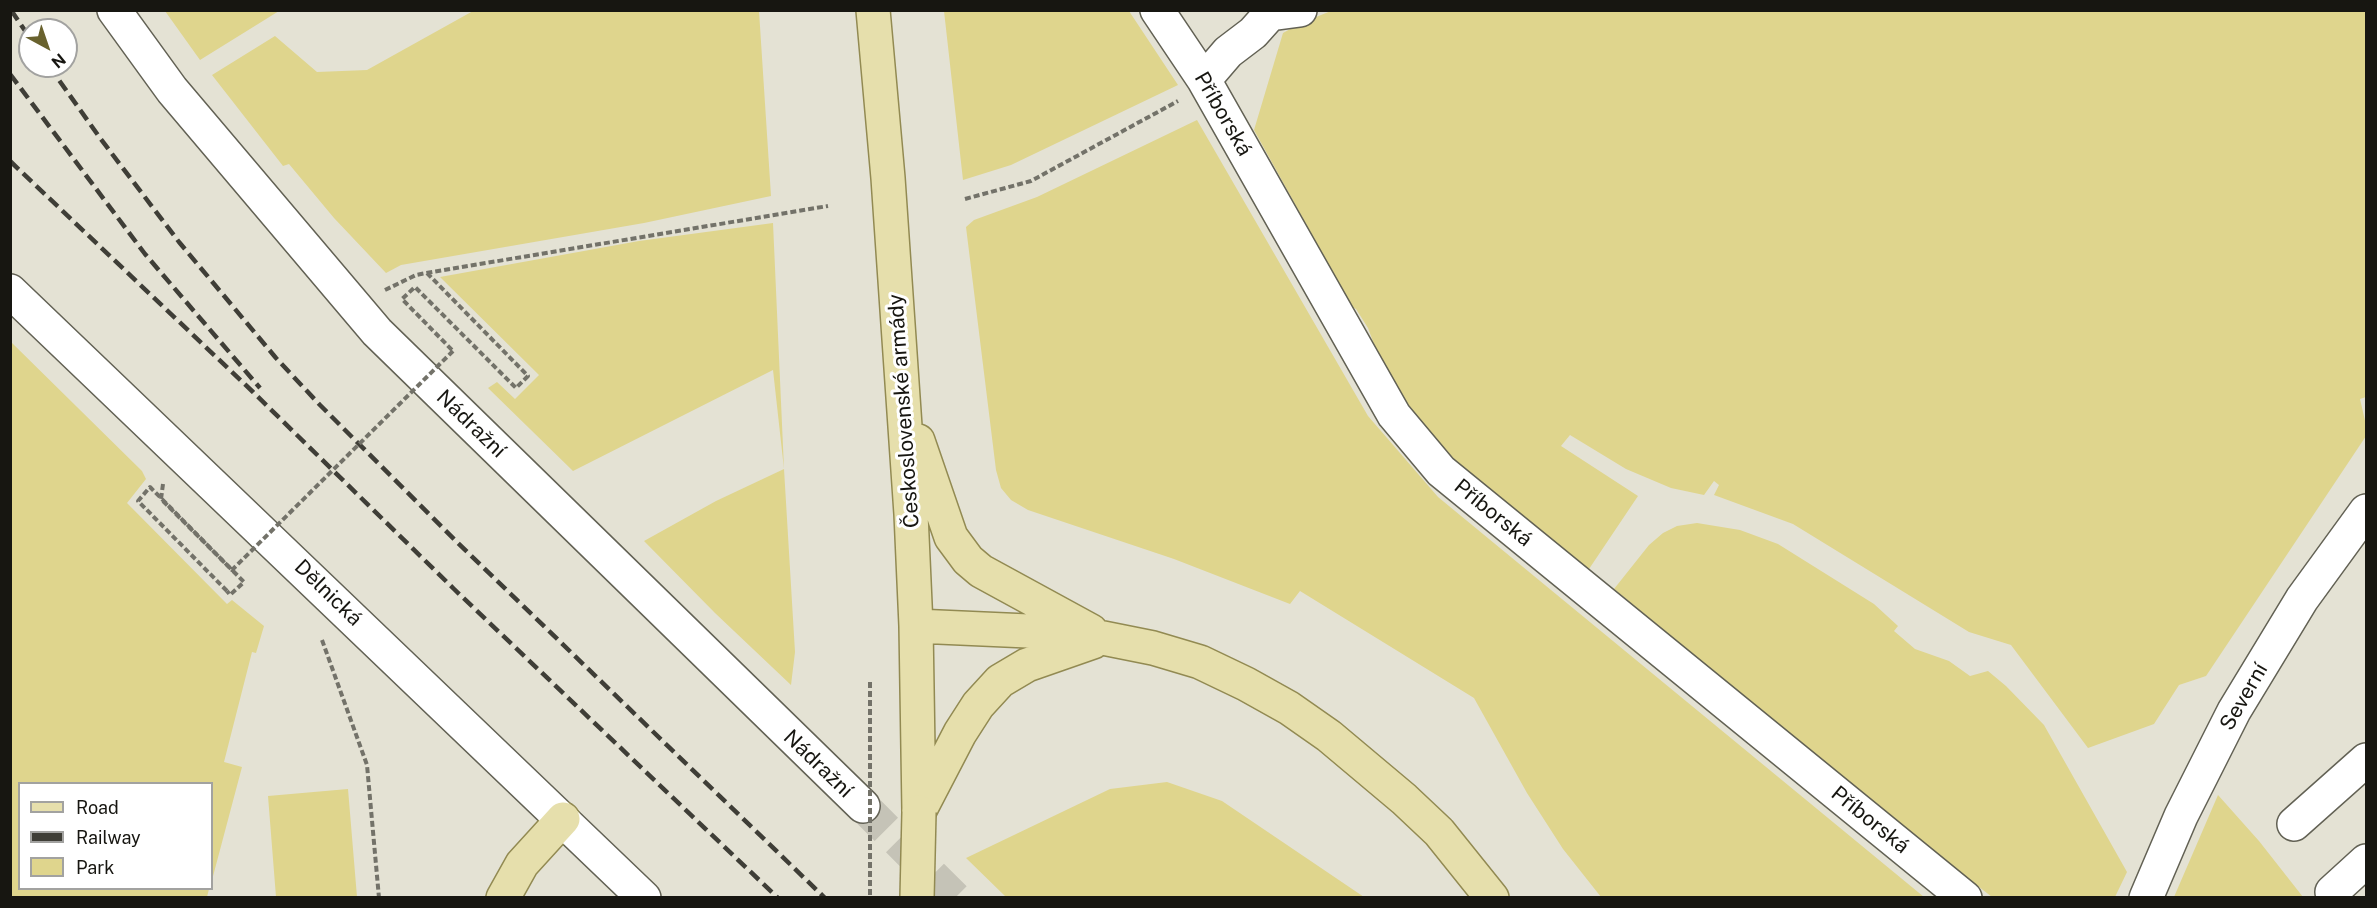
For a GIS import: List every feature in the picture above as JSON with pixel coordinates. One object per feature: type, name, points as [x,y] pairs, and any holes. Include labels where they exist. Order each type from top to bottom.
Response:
[{"type":"main road","name":"Československé armády","points":[[873,10],[905,402],[916,626],[919,812],[917,897]]},
{"type":"main road","points":[[905,402],[951,537],[959,550],[981,571],[1103,638]]},
{"type":"main road","points":[[916,626],[1028,631],[1103,638],[1153,648],[1200,662],[1288,708],[1329,736],[1404,799],[1439,832],[1492,897]]},
{"type":"main road","points":[[919,812],[960,733],[978,705],[1000,681],[1026,664],[1103,638]]},
{"type":"main road","points":[[503,897],[522,864],[562,819]]},
{"type":"street","name":"Nádražní","points":[[114,10],[172,90],[377,332],[862,806]]},
{"type":"street","name":"Příborská","points":[[1157,10],[1204,80],[1394,415],[1441,471],[1965,897]]},
{"type":"street","points":[[1204,80],[1228,52],[1280,12]]},
{"type":"street","name":"Dělnická","points":[[10,291],[644,897]]},
{"type":"street","name":"Severní","points":[[2146,897],[2181,816],[2234,711],[2302,599],[2367,511]]},
{"type":"street","points":[[2294,824],[2367,760]]},
{"type":"street","points":[[2332,892],[2367,861]]},
{"type":"path","points":[[965,200],[1031,181],[1185,98],[1204,80]]},
{"type":"path","points":[[375,294],[416,275],[426,273],[828,206]]},
{"type":"path","points":[[232,570],[453,351],[402,299],[415,287],[516,388],[528,376],[426,273]]},
{"type":"path","points":[[161,499],[243,582],[230,595],[138,501],[150,487],[224,562]]},
{"type":"path","points":[[321,634],[368,765],[379,897]]},
{"type":"path","points":[[870,682],[870,897]]},
{"type":"green space","points":[[165,11],[279,11],[200,60]]},
{"type":"green space","points":[[473,11],[759,11],[771,196],[644,223],[401,265],[386,273],[334,218],[289,164],[283,166],[212,75],[275,36],[317,72],[367,70]]},
{"type":"green space","points":[[944,11],[1129,11],[1178,85],[1011,165],[963,180]]},
{"type":"green space","points":[[1331,11],[2366,11],[2366,397],[2360,399],[2366,436],[2206,676],[2179,685],[2154,724],[2088,748],[2011,645],[1969,632],[1793,524],[1714,495],[1719,485],[1714,481],[1704,495],[1671,488],[1626,469],[1570,435],[1561,446],[1638,496],[1589,569],[1454,459],[1404,399],[1375,347],[1368,328],[1356,309],[1352,307],[1254,130],[1283,33]]},
{"type":"green space","points":[[1197,120],[1368,416],[1438,497],[1924,897],[1601,897],[1563,849],[1527,793],[1474,698],[1300,591],[1290,604],[1174,559],[1028,510],[1011,500],[1001,488],[996,470],[966,227],[974,220],[1037,197]]},
{"type":"green space","points":[[773,223],[784,469],[773,370],[573,471],[488,388],[497,382],[515,399],[539,375],[440,277],[639,241]]},
{"type":"green space","points":[[10,341],[142,471],[146,479],[127,503],[227,604],[232,600],[264,626],[256,653],[252,652],[224,762],[242,767],[213,876],[213,782],[18,782],[18,890],[209,890],[207,897],[11,897]]},
{"type":"green space","points":[[784,469],[795,652],[791,685],[644,541],[716,501]]},
{"type":"green space","points":[[1697,523],[1740,530],[1778,544],[1874,604],[1898,626],[1894,631],[1915,649],[1949,661],[1970,676],[1988,671],[2006,686],[2044,725],[2127,872],[2115,897],[1992,897],[1902,827],[1614,589],[1649,545],[1663,533],[1677,526]]},
{"type":"green space","points":[[1167,782],[1222,801],[1364,897],[1006,897],[966,858],[1110,789]]},
{"type":"green space","points":[[348,789],[357,897],[276,897],[268,796]]},
{"type":"green space","points":[[2218,795],[2259,841],[2303,897],[2174,897]]},
{"type":"tunnel","points":[[863,806],[955,898]]},
{"type":"railway","points":[[11,10],[18,20]]},
{"type":"railway","points":[[10,74],[145,254],[260,388]]},
{"type":"railway","points":[[58,78],[179,242],[276,358],[458,543],[825,898]]},
{"type":"railway","points":[[10,161],[778,898]]}]
